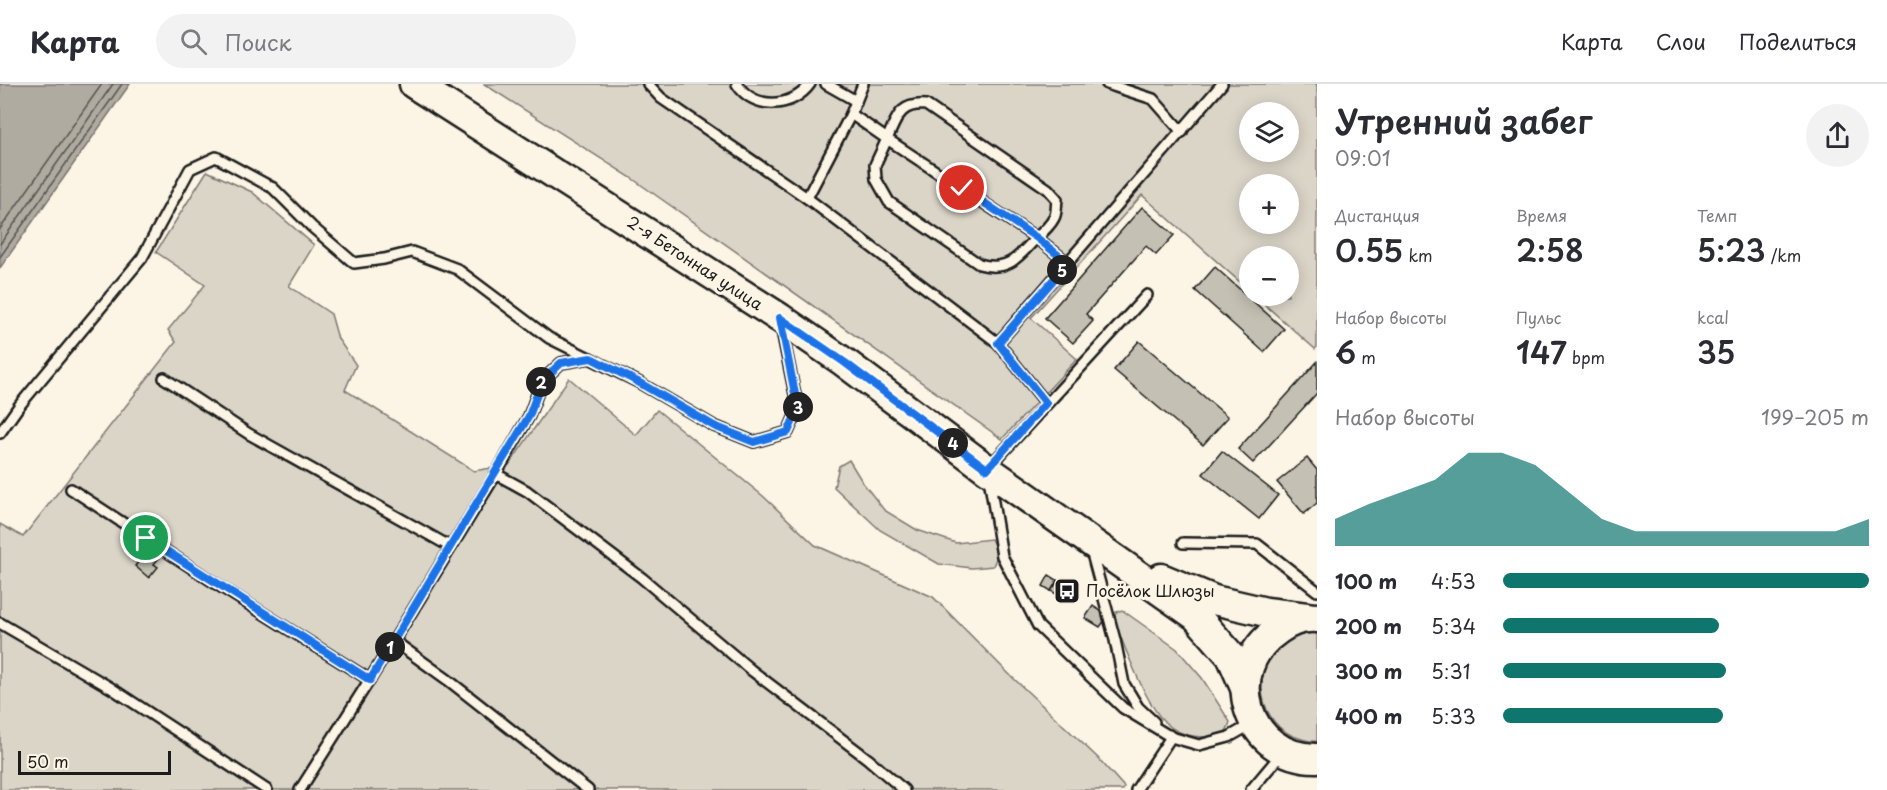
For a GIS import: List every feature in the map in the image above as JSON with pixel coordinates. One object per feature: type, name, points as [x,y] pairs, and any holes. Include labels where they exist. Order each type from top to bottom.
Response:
[{"type":"main road","name":"2-я Бетонная улица","points":[[414,84],[780,318],[844,362],[987,469],[1196,616],[1231,656],[1245,688],[1247,706],[1254,722]]},
{"type":"main road","name":"2-я Бетонная улица","points":[[1115,559],[1214,600],[1266,612],[1314,618]]},
{"type":"main road","points":[[1245,688],[1247,670],[1254,654],[1268,636],[1287,623],[1314,618]]},
{"type":"main road","points":[[1254,722],[1265,738],[1306,757]]},
{"type":"lane","points":[[646,84],[661,98],[807,198],[998,343],[1046,403]]},
{"type":"lane","points":[[737,84],[755,100],[772,104],[789,101],[804,92],[810,84]]},
{"type":"lane","points":[[826,84],[856,101]]},
{"type":"lane","points":[[807,198],[851,114],[863,84]]},
{"type":"lane","points":[[1107,84],[1153,99],[1182,132]]},
{"type":"lane","points":[[998,343],[1222,84]]},
{"type":"lane","points":[[912,104],[926,105],[1048,189],[1057,199],[1056,216],[1017,259],[1004,266],[991,267],[979,264],[889,202],[876,179],[875,165],[888,139],[899,112],[912,104]]},
{"type":"lane","points":[[851,114],[1037,238],[1068,263]]},
{"type":"lane","points":[[0,433],[142,258],[190,169],[216,157],[273,188],[312,227],[354,263],[412,252],[457,269],[549,338],[638,382],[714,426],[754,442],[788,432],[798,409],[780,318]]},
{"type":"lane","points":[[1147,295],[987,469],[1002,556],[1038,626],[1123,708],[1171,737],[1199,745],[1229,737],[1254,722]]},
{"type":"lane","points":[[300,790],[370,680],[495,474],[529,416],[542,381],[561,363],[591,358]]},
{"type":"lane","points":[[164,378],[249,434],[451,547]]},
{"type":"lane","points":[[495,474],[527,491],[642,578],[751,670],[868,759],[904,790]]},
{"type":"lane","points":[[71,489],[220,587],[370,680]]},
{"type":"lane","points":[[1088,539],[1115,640],[1124,684],[1137,707],[1171,737]]},
{"type":"lane","points":[[1183,543],[1257,544],[1315,586]]},
{"type":"lane","points":[[0,623],[111,688],[267,790]]},
{"type":"lane","points":[[394,641],[448,680],[588,790]]},
{"type":"lane","points":[[1136,790],[1171,737]]},
{"type":"lane","points":[[1251,790],[1306,757]]},
{"type":"shaded area","points":[[484,84],[1317,84],[1317,347],[1315,349],[1266,306],[1299,306],[1299,246],[1239,246],[1239,281],[1142,195],[1031,318],[1077,359],[1002,439],[630,177]]},
{"type":"shaded area","points":[[207,171],[252,192],[314,245],[289,286],[331,314],[338,339],[356,365],[345,390],[474,471],[509,465],[569,378],[636,435],[657,410],[763,496],[815,545],[933,597],[1011,676],[1098,758],[1124,787],[1123,790],[0,790],[0,524],[23,537],[176,342],[168,330],[205,285],[156,252]]},
{"type":"shaded area","points":[[849,460],[884,510],[917,530],[956,543],[991,539],[998,554],[993,566],[972,568],[939,564],[880,530],[834,487],[839,466]]},
{"type":"shaded area","points":[[1122,610],[1177,649],[1202,678],[1230,722],[1222,735],[1201,737],[1180,732],[1159,716],[1144,691],[1114,621],[1114,613]]},
{"type":"shaded area","points":[[1317,632],[1317,741],[1308,741],[1285,732],[1275,722],[1267,710],[1262,682],[1271,655],[1282,644],[1294,637]]},
{"type":"water","points":[[0,84],[130,84],[0,268]]},
{"type":"building","points":[[1142,207],[1174,235],[1156,255],[1146,246],[1086,314],[1093,321],[1073,343],[1045,318]]},
{"type":"building","points":[[1215,267],[1239,289],[1239,306],[1258,306],[1284,329],[1264,352],[1195,290]]},
{"type":"building","points":[[1139,341],[1228,417],[1203,445],[1114,370]]},
{"type":"building","points":[[1317,362],[1317,393],[1253,463],[1238,449]]},
{"type":"building","points":[[1222,451],[1278,495],[1259,519],[1203,474]]},
{"type":"building","points":[[1307,458],[1317,470],[1317,503],[1304,514],[1277,482]]},
{"type":"building","points":[[144,539],[162,554],[154,564],[158,567],[149,578],[135,566],[142,557],[134,550]]},
{"type":"building","points":[[1049,575],[1057,580],[1051,591],[1043,586]]},
{"type":"building","points":[[1058,581],[1066,586],[1060,596],[1051,591]]},
{"type":"building","points":[[1093,606],[1108,616],[1100,627],[1085,618]]},
{"type":"place","name":"Посёлок Шлюзы","points":[[1067,591]]},
{"type":"route","points":[[146,538],[370,680],[529,416],[542,381],[561,363],[591,358],[714,426],[754,442],[788,432],[798,409],[780,318],[844,362],[987,469],[1046,403],[998,343],[1068,263],[1037,238],[962,188]]}]
